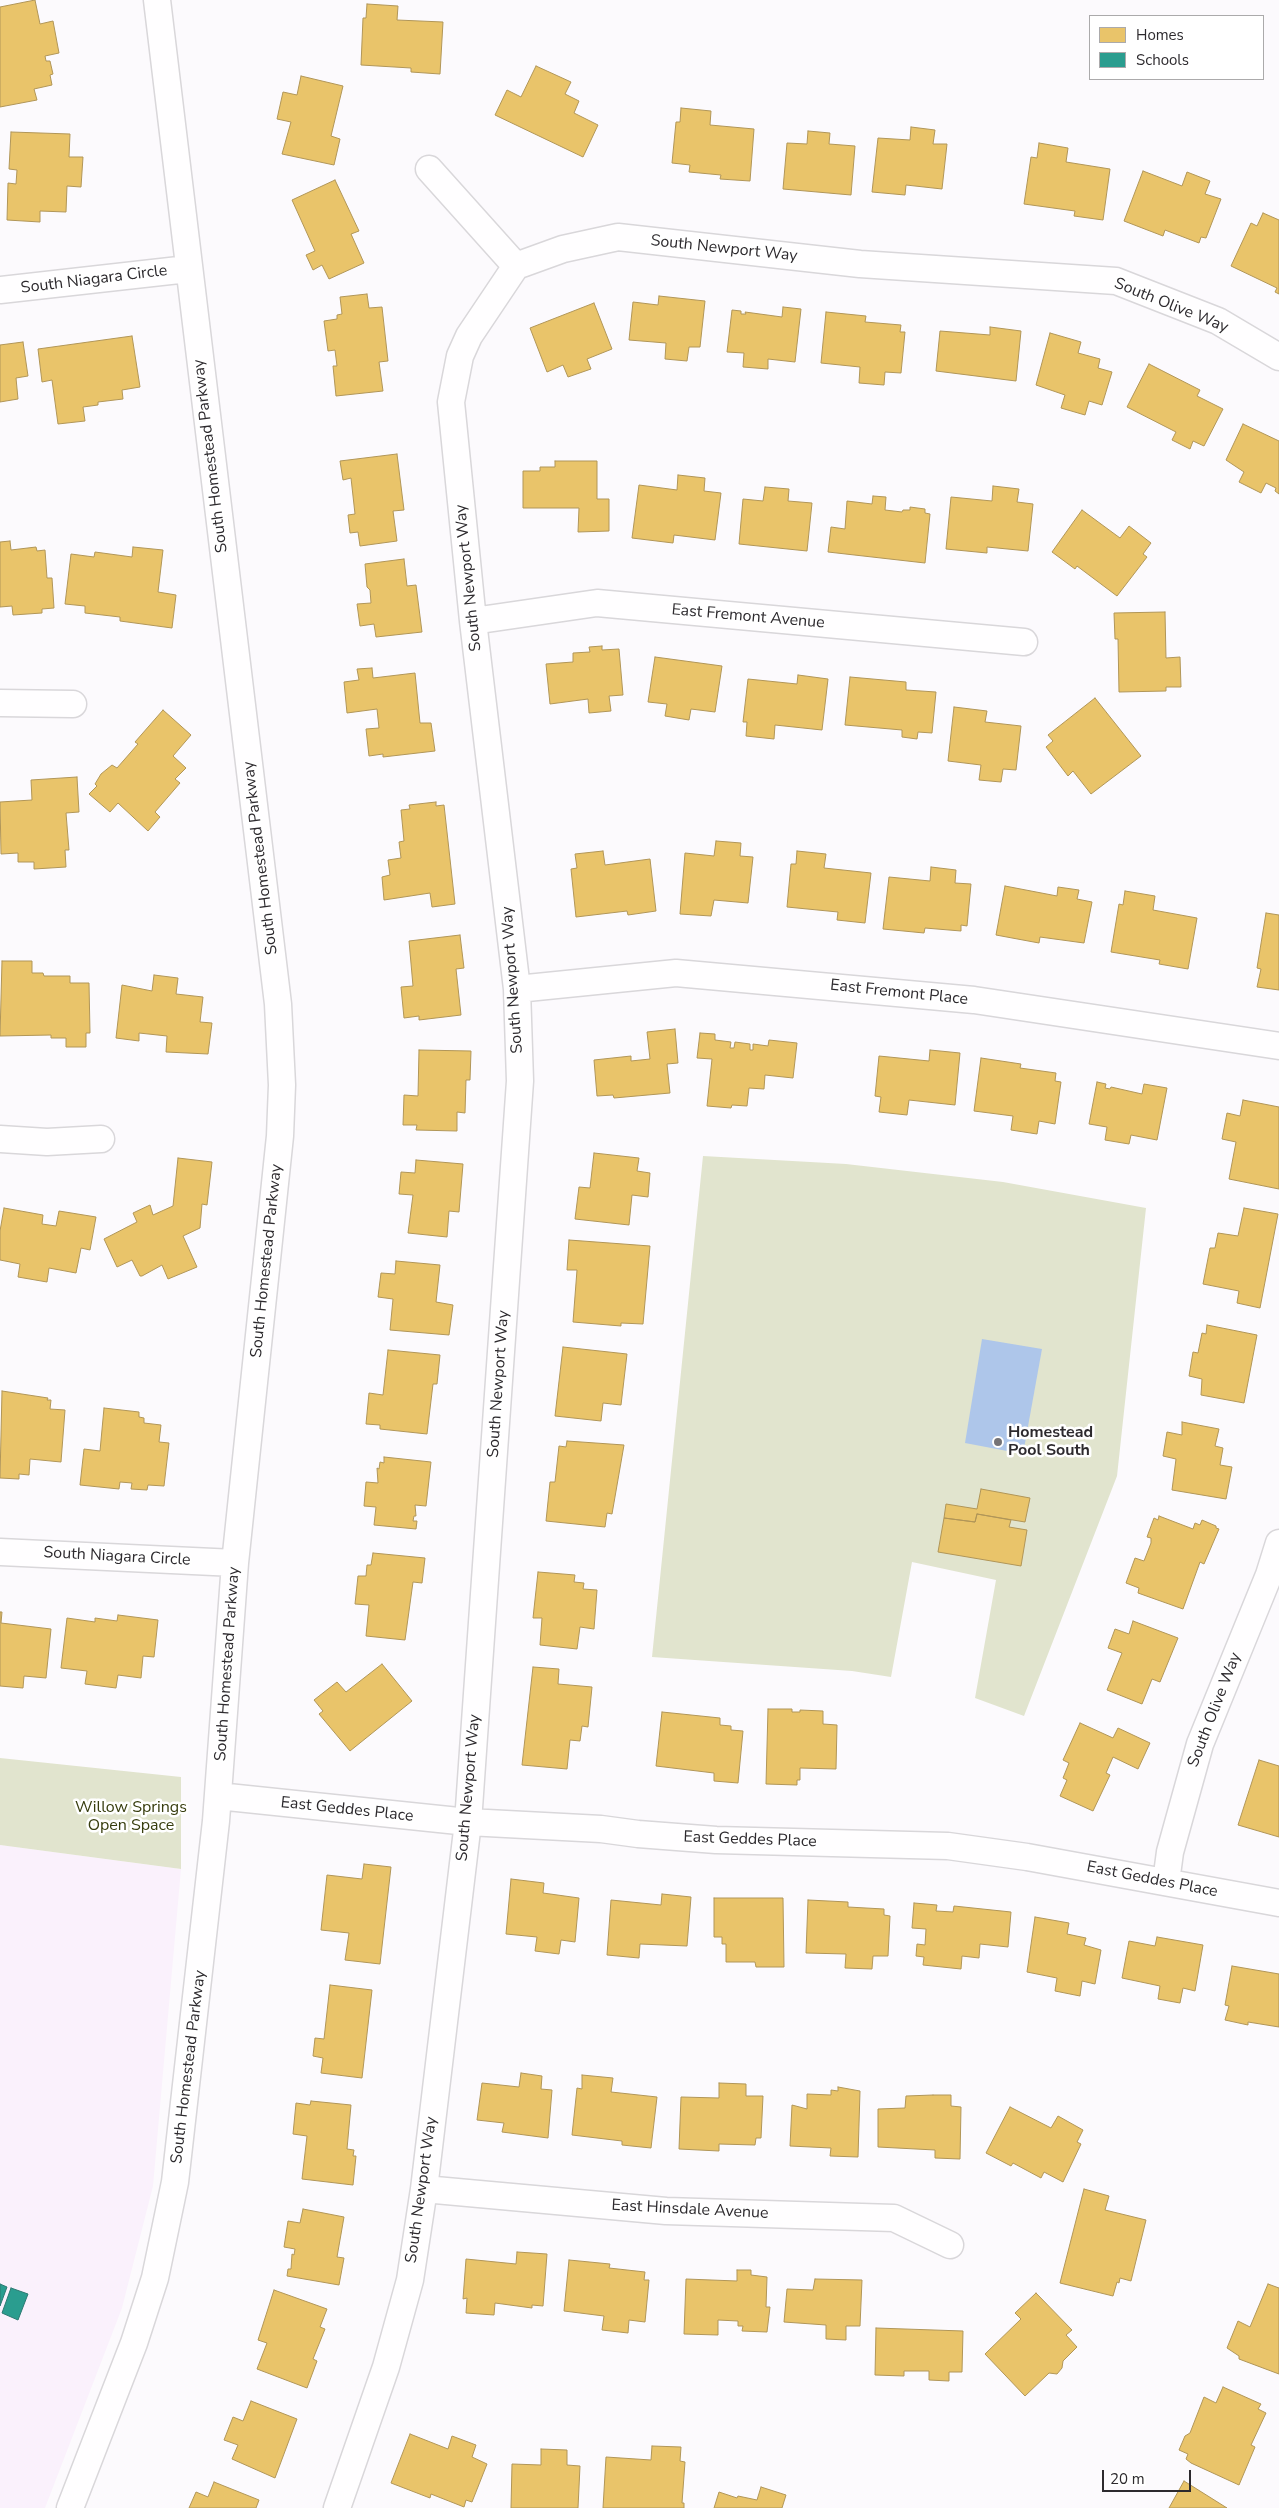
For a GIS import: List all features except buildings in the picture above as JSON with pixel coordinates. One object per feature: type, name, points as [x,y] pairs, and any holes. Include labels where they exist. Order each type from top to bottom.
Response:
[{"type":"street","name":"South Homestead Parkway","points":[[70,2508],[134,2343],[155,2278],[166,2231],[182,2126],[218,1796],[235,1563],[280,1136],[282,1051],[278,1004],[157,0]]},
{"type":"street","points":[[429,169],[516,266]]},
{"type":"street","name":"South Newport Way","points":[[338,2508],[386,2366],[407,2290],[424,2189],[468,1822],[520,1081],[517,989],[473,621],[450,402],[455,373],[469,336],[516,266],[563,249],[618,237],[860,264],[937,268]]},
{"type":"street","name":"South Olive Way","points":[[937,268],[1116,281],[1218,321],[1279,357]]},
{"type":"street","name":"South Niagara Circle","points":[[0,290],[188,269]]},
{"type":"street","name":"East Fremont Avenue","points":[[473,621],[597,603],[1024,642]]},
{"type":"street","points":[[0,704],[73,704]]},
{"type":"street","name":"East Fremont Place","points":[[517,989],[676,973],[974,1000],[1279,1046]]},
{"type":"street","points":[[0,1139],[46,1142],[101,1140]]},
{"type":"street","name":"South Olive Way","points":[[1166,1882],[1170,1852],[1200,1744],[1269,1575],[1279,1543]]},
{"type":"street","name":"South Niagara Circle","points":[[0,1552],[235,1563]]},
{"type":"street","name":"East Geddes Place","points":[[218,1796],[468,1822],[601,1828],[638,1834],[716,1840],[948,1846],[1027,1857],[1279,1903]]},
{"type":"street","name":"East Hinsdale Avenue","points":[[424,2189],[666,2211],[894,2218],[950,2245]]},
{"type":"shaded area","points":[[0,1845],[181,1869],[153,2186],[122,2308],[45,2508],[0,2508]]},
{"type":"green space","points":[[703,1156],[846,1164],[1003,1182],[1146,1208],[1117,1476],[1024,1716],[975,1698],[996,1580],[912,1562],[891,1677],[852,1671],[652,1657]]},
{"type":"green space","name":"Willow Springs Open Space","points":[[0,1758],[181,1777],[181,1869],[0,1845]]},
{"type":"water","points":[[982,1339],[1042,1349],[1023,1454],[965,1443]]},
{"type":"place","name":"Homestead Pool South","points":[[998,1442]]}]
